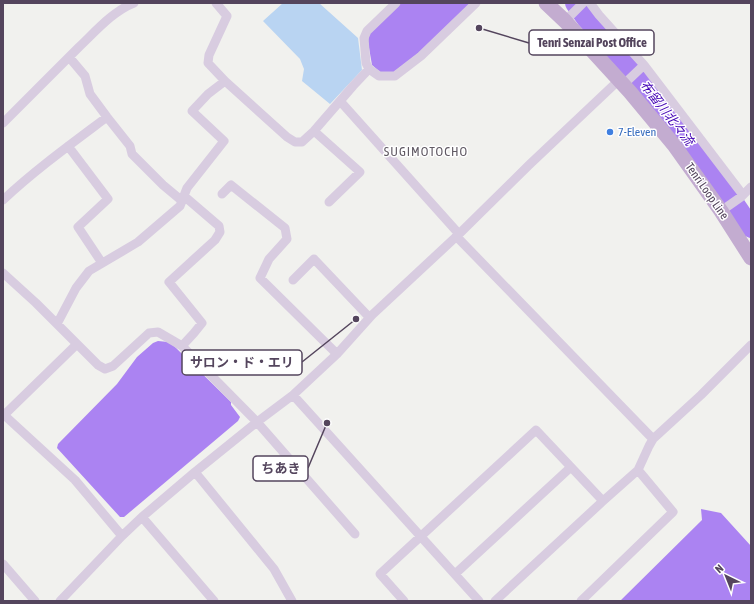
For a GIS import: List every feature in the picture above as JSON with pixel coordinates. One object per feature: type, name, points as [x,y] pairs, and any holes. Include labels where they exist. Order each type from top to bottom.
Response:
[{"type":"main road","name":"Tenri Loop Line","points":[[546,3],[565,21],[621,82],[674,145],[721,210],[751,258]]},
{"type":"street","points":[[3,123],[69,57],[115,14],[128,5],[134,3]]},
{"type":"street","points":[[216,3],[227,16],[209,55],[208,63],[225,81],[287,137],[295,142],[302,142],[314,131],[352,86],[369,69]]},
{"type":"street","points":[[396,3],[367,30],[364,38],[366,63],[369,69],[379,76],[395,76],[421,56],[476,3]]},
{"type":"street","points":[[565,21],[582,3]]},
{"type":"street","points":[[590,3],[644,65],[748,192],[721,210]]},
{"type":"street","points":[[69,57],[85,76],[90,94],[130,146],[132,154],[163,185],[183,198],[219,226],[220,232],[215,240],[169,282],[202,323],[182,346]]},
{"type":"street","points":[[60,601],[142,517],[257,422],[293,396],[337,354],[370,318],[529,164],[621,82],[644,65]]},
{"type":"street","points":[[57,324],[76,288],[89,271],[138,242],[180,206],[187,188],[224,141],[192,111],[208,94],[225,81]]},
{"type":"street","points":[[340,101],[457,235],[653,439]]},
{"type":"street","points":[[3,200],[68,146],[107,118]]},
{"type":"street","points":[[314,131],[360,172],[329,202]]},
{"type":"street","points":[[68,146],[108,199],[78,227],[102,263]]},
{"type":"street","points":[[222,194],[230,185],[285,228],[287,239],[269,259],[260,278],[337,354]]},
{"type":"street","points":[[293,280],[314,259],[370,318]]},
{"type":"street","points":[[3,272],[98,365],[105,369],[113,366],[149,333],[158,332],[182,346],[257,422],[355,534]]},
{"type":"street","points":[[77,344],[3,415],[75,480],[122,536]]},
{"type":"street","points":[[495,601],[638,470],[653,439],[701,395],[751,345]]},
{"type":"street","points":[[293,396],[479,601]]},
{"type":"street","points":[[404,601],[380,574],[536,430],[603,501]]},
{"type":"street","points":[[455,574],[571,467]]},
{"type":"street","points":[[581,601],[674,512],[638,470]]},
{"type":"street","points":[[195,472],[274,569],[292,601]]},
{"type":"street","points":[[142,517],[214,601]]},
{"type":"street","points":[[3,564],[35,601]]},
{"type":"shaded area","points":[[283,3],[319,3],[358,38],[362,70],[330,104],[302,81],[304,69],[300,59],[263,21]]},
{"type":"shaded area","points":[[400,3],[471,3],[420,52],[394,72],[380,72],[372,65],[368,42],[369,34]]},
{"type":"shaded area","points":[[158,341],[168,342],[174,346],[231,402],[231,405],[240,417],[238,421],[124,517],[120,517],[57,448],[58,444],[117,384],[137,357],[153,343]]},
{"type":"shaded area","points":[[701,509],[721,513],[751,546],[751,601],[620,601],[702,520]]},
{"type":"waterway","name":"布留川北々流","points":[[575,3],[586,18],[651,91],[693,145],[751,228]]},
{"type":"place","name":"Tenri Senzai Post Office","points":[[479,28]]},
{"type":"place","name":"7-Eleven","points":[[610,132]]},
{"type":"place","name":"サロン・ド・エリ","points":[[356,319]]},
{"type":"place","name":"ちあき","points":[[327,423]]},
{"type":"district","name":"SUGIMOTOCHO","points":[[426,151]]}]
